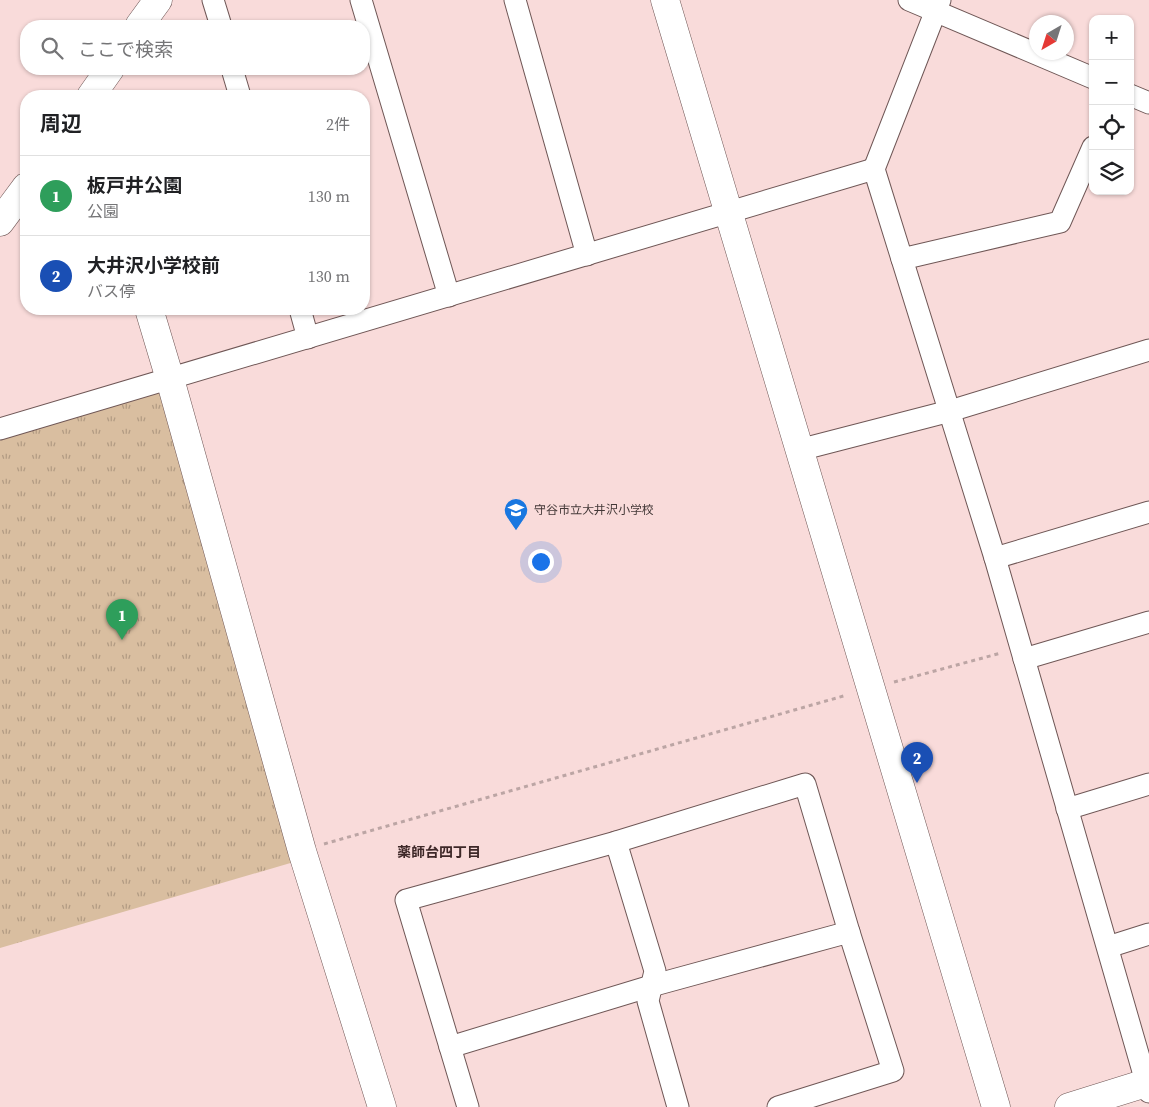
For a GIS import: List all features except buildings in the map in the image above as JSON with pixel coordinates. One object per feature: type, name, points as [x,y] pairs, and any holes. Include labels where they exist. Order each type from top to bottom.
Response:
[{"type":"street","points":[[143,20],[158,0]]},
{"type":"street","points":[[213,0],[218,20]]},
{"type":"street","points":[[361,0],[367,20]]},
{"type":"street","points":[[515,0],[587,255]]},
{"type":"street","points":[[665,0],[996,1107]]},
{"type":"street","points":[[909,0],[938,6],[1089,76]]},
{"type":"street","points":[[938,6],[874,169],[995,558],[1148,1085],[1068,1107]]},
{"type":"street","points":[[370,30],[449,296]]},
{"type":"street","points":[[95,90],[106,75]]},
{"type":"street","points":[[234,75],[238,90]]},
{"type":"street","points":[[1134,96],[1149,102]]},
{"type":"street","points":[[902,260],[1060,222],[1092,150]]},
{"type":"street","points":[[0,429],[874,169]]},
{"type":"street","points":[[0,222],[20,196]]},
{"type":"street","points":[[151,315],[302,850],[382,1107]]},
{"type":"street","points":[[302,315],[308,338]]},
{"type":"street","points":[[799,450],[950,411],[1149,350]]},
{"type":"street","points":[[995,558],[1149,512]]},
{"type":"street","points":[[1022,653],[1149,622]]},
{"type":"street","points":[[468,1107],[406,900],[616,842],[805,784],[893,1071],[778,1107]]},
{"type":"street","points":[[1068,808],[1149,784]]},
{"type":"street","points":[[616,842],[655,971],[648,1000],[678,1107]]},
{"type":"street","points":[[450,1048],[650,986],[849,932]]},
{"type":"street","points":[[1108,947],[1149,934]]},
{"type":"path","points":[[302,850],[870,688],[1022,653]]},
{"type":"green space","points":[[170,379],[304,859],[0,948],[0,429]]},
{"type":"place","name":"守谷市立大井沢小学校","points":[[516,531]]},
{"type":"place","name":"板戸井公園","points":[[122,640]]},
{"type":"place","name":"大井沢小学校前","points":[[917,783]]},
{"type":"district","name":"薬師台四丁目","points":[[439,852]]}]
